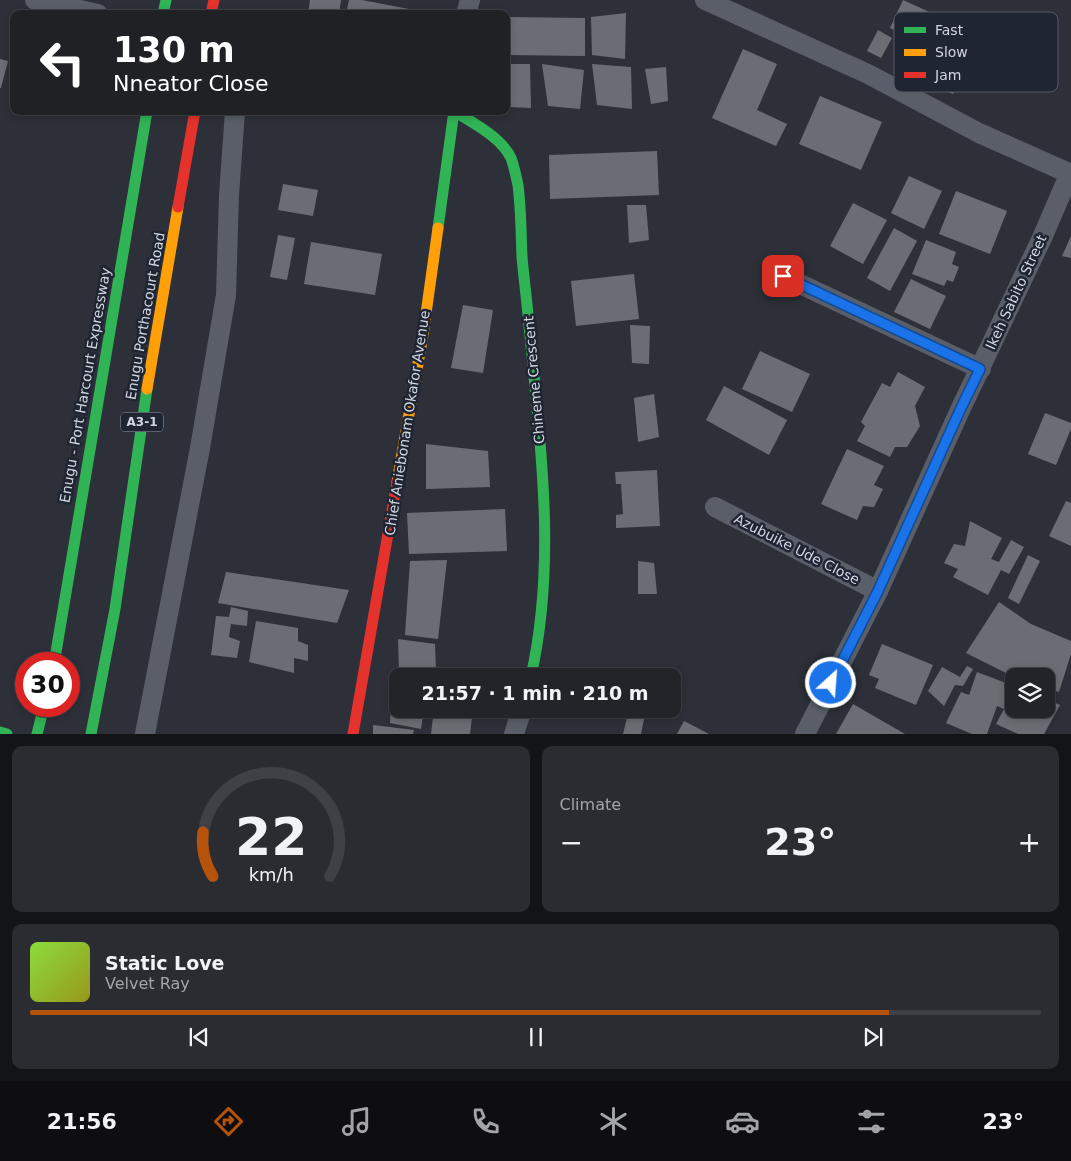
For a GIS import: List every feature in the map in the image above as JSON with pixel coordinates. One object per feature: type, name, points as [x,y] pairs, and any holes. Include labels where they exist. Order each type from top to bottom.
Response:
[{"type":"main road","name":"Enugu - Port Harcourt Expressway","points":[[56,652],[146,115]]},
{"type":"main road","name":"Enugu Porthacourt Road","points":[[91,734],[115,609],[148,379],[194,115]]},
{"type":"main road","name":"Chief Aniebonam Okafor Avenue","points":[[354,734],[423,334],[453,115]]},
{"type":"main road","name":"Chineme Crescent","points":[[460,115],[487,133],[510,156],[517,177],[520,238],[533,360],[544,507],[544,594],[539,649],[533,668]]},
{"type":"main road","points":[[37,734],[41,717]]},
{"type":"main road","points":[[0,732],[6,734]]},
{"type":"street","points":[[34,0],[80,10]]},
{"type":"street","points":[[706,0],[728,5],[894,88]]},
{"type":"street","points":[[902,92],[979,133],[1070,173]]},
{"type":"street","points":[[145,734],[200,448],[226,295],[229,195],[236,115]]},
{"type":"street","name":"Ikeh Sabito Street","points":[[805,734],[878,591],[961,408],[1042,238],[1070,173]]},
{"type":"street","points":[[783,276],[980,369]]},
{"type":"street","name":"Azubuike Ude Close","points":[[716,507],[878,591]]},
{"type":"street","points":[[514,734],[519,718]]},
{"type":"building","points":[[310,0],[341,0],[340,10],[309,10]]},
{"type":"building","points":[[349,0],[362,0],[414,10],[347,10]]},
{"type":"building","points":[[903,0],[929,12],[897,12]]},
{"type":"building","points":[[626,13],[625,59],[592,55],[591,17]]},
{"type":"building","points":[[510,17],[585,18],[585,56],[510,55]]},
{"type":"building","points":[[894,19],[894,30],[890,28]]},
{"type":"building","points":[[878,30],[892,38],[881,58],[867,51]]},
{"type":"building","points":[[743,49],[777,64],[757,110],[787,124],[776,146],[712,118]]},
{"type":"building","points":[[0,59],[8,61],[1,88],[0,88]]},
{"type":"building","points":[[510,64],[530,64],[531,108],[510,107]]},
{"type":"building","points":[[542,64],[584,70],[580,109],[548,106]]},
{"type":"building","points":[[592,64],[631,67],[632,109],[597,105]]},
{"type":"building","points":[[666,67],[668,101],[651,104],[645,69]]},
{"type":"building","points":[[820,96],[882,122],[861,170],[799,144]]},
{"type":"building","points":[[657,151],[659,195],[550,199],[549,155]]},
{"type":"building","points":[[909,176],[942,191],[924,229],[891,213]]},
{"type":"building","points":[[283,184],[318,190],[313,216],[278,210]]},
{"type":"building","points":[[956,191],[1007,211],[990,254],[939,234]]},
{"type":"building","points":[[853,203],[887,220],[863,264],[830,246]]},
{"type":"building","points":[[627,205],[646,205],[649,240],[629,243]]},
{"type":"building","points":[[894,228],[917,241],[890,291],[867,278]]},
{"type":"building","points":[[278,235],[295,238],[287,280],[270,277]]},
{"type":"building","points":[[1071,236],[1071,258],[1062,256]]},
{"type":"building","points":[[926,240],[956,252],[952,264],[959,267],[953,282],[947,280],[944,286],[912,274]]},
{"type":"building","points":[[311,242],[382,254],[375,295],[304,284]]},
{"type":"building","points":[[634,274],[639,319],[576,326],[571,281]]},
{"type":"building","points":[[911,279],[946,296],[930,329],[894,312]]},
{"type":"building","points":[[463,305],[493,310],[483,373],[451,368]]},
{"type":"building","points":[[630,325],[650,326],[649,364],[632,363]]},
{"type":"building","points":[[760,351],[810,374],[792,412],[742,389]]},
{"type":"building","points":[[898,372],[925,387],[915,406],[920,426],[907,447],[895,447],[890,457],[857,441],[865,426],[861,422],[882,383],[890,387]]},
{"type":"building","points":[[724,386],[787,420],[769,455],[706,420]]},
{"type":"building","points":[[654,394],[659,437],[638,442],[634,398]]},
{"type":"building","points":[[1045,413],[1071,423],[1071,429],[1056,465],[1028,454]]},
{"type":"building","points":[[426,444],[488,451],[490,487],[426,489]]},
{"type":"building","points":[[847,449],[884,466],[874,485],[883,489],[874,507],[863,506],[857,520],[821,504]]},
{"type":"building","points":[[657,470],[660,526],[616,528],[616,515],[623,514],[621,484],[616,484],[615,472]]},
{"type":"building","points":[[1066,501],[1071,503],[1071,546],[1049,536]]},
{"type":"building","points":[[505,509],[507,551],[409,554],[407,513]]},
{"type":"building","points":[[970,521],[1002,538],[991,559],[999,562],[1011,540],[1024,547],[1009,574],[1001,570],[988,595],[953,577],[958,569],[944,563],[954,544],[965,546]]},
{"type":"building","points":[[1028,555],[1040,561],[1019,604],[1008,598]]},
{"type":"building","points":[[447,560],[438,639],[405,635],[410,561]]},
{"type":"building","points":[[638,561],[654,563],[657,594],[638,594]]},
{"type":"building","points":[[226,572],[349,590],[337,623],[218,603]]},
{"type":"building","points":[[999,602],[1031,624],[1071,641],[1071,654],[1059,692],[1055,691],[1055,668],[1005,668],[1005,672],[966,653]]},
{"type":"building","points":[[231,607],[248,611],[247,626],[231,624],[229,637],[240,641],[237,658],[211,655],[216,616],[229,617]]},
{"type":"building","points":[[256,621],[298,628],[298,641],[308,645],[308,661],[294,658],[294,673],[249,662]]},
{"type":"building","points":[[398,639],[435,644],[436,668],[399,668]]},
{"type":"building","points":[[882,644],[933,665],[916,705],[875,688],[879,679],[869,675]]},
{"type":"building","points":[[967,666],[973,669],[963,686],[955,685],[944,706],[928,691],[942,667],[960,677]]},
{"type":"building","points":[[977,672],[1005,683],[1005,718],[1053,718],[1044,734],[1018,734],[996,724],[1004,709],[997,706],[987,734],[972,734],[946,723],[961,692],[969,695]]},
{"type":"building","points":[[1055,703],[1060,705],[1055,714]]},
{"type":"building","points":[[853,704],[905,734],[836,734]]},
{"type":"building","points":[[390,718],[423,718],[421,729],[390,723]]},
{"type":"building","points":[[433,718],[472,718],[470,734],[431,734]]},
{"type":"building","points":[[627,718],[644,718],[641,734],[623,734]]},
{"type":"building","points":[[684,721],[709,734],[677,734]]},
{"type":"building","points":[[373,725],[414,730],[413,734],[373,734]]},
{"type":"traffic: fast","points":[[164,10],[166,0]]},
{"type":"traffic: fast","points":[[56,652],[146,115]]},
{"type":"traffic: fast","points":[[438,228],[453,115]]},
{"type":"traffic: fast","points":[[460,115],[501,143],[511,158],[518,185],[522,257],[538,412],[544,501],[543,589],[539,633],[532,668]]},
{"type":"traffic: fast","points":[[91,734],[115,609],[147,389]]},
{"type":"traffic: fast","points":[[37,734],[41,717]]},
{"type":"traffic: fast","points":[[0,732],[7,734]]},
{"type":"traffic: slow","points":[[147,389],[178,207]]},
{"type":"traffic: slow","points":[[397,482],[423,335],[438,228]]},
{"type":"traffic: jam","points":[[212,10],[214,0]]},
{"type":"traffic: jam","points":[[178,207],[194,115]]},
{"type":"traffic: jam","points":[[353,734],[397,482]]},
{"type":"route","points":[[783,276],[980,369],[878,591],[831,683]]}]
